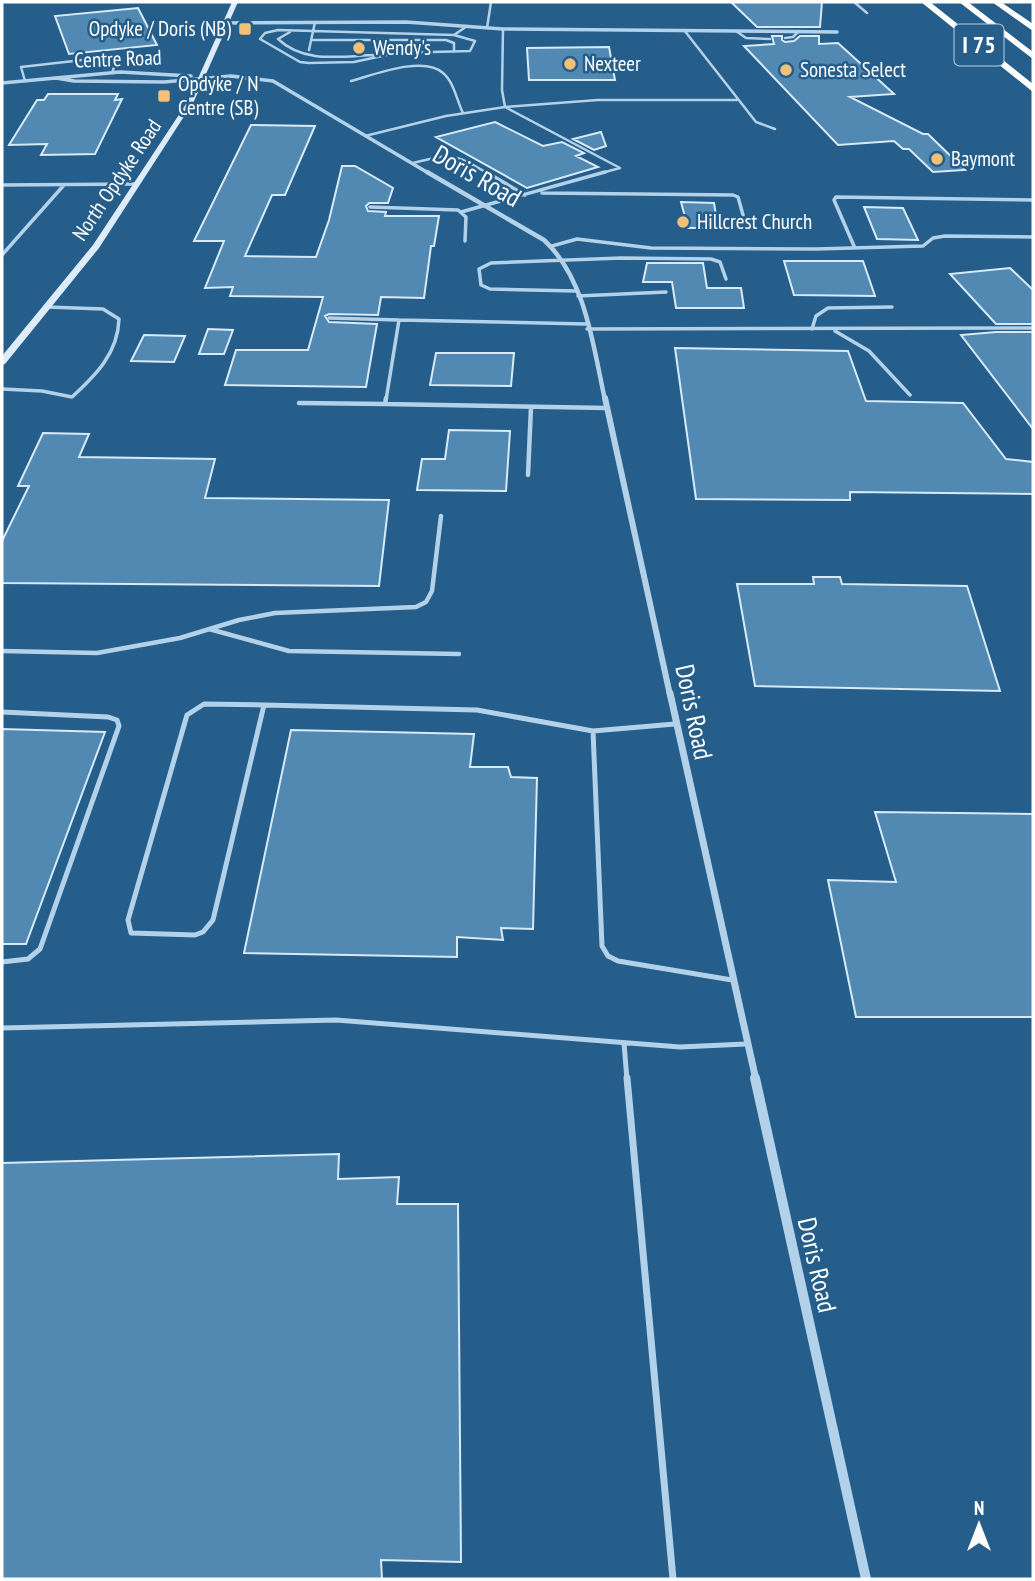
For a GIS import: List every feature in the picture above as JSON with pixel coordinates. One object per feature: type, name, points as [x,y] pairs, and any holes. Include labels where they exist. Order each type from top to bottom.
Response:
[{"type":"highway","name":"I 75","points":[[925,2],[1033,89]]},
{"type":"highway","name":"I 75","points":[[963,2],[1033,56]]},
{"type":"highway","points":[[996,2],[1033,28]]},
{"type":"main road","name":"North Opdyke Road","points":[[2,362],[96,246],[191,101],[235,2]]},
{"type":"street","points":[[224,23],[315,22],[503,29],[837,32]]},
{"type":"street","name":"Centre Road","points":[[2,83],[112,73],[174,73],[202,78]]},
{"type":"street","name":"Doris Road","points":[[202,78],[231,76],[272,81],[316,104],[365,136],[552,246],[563,260],[587,327],[606,408],[866,1579]]},
{"type":"street","name":"Centre Road","points":[[56,78],[74,81],[157,82],[202,78]]},
{"type":"lane","points":[[112,2],[130,2]]},
{"type":"lane","points":[[487,28],[491,2]]},
{"type":"lane","points":[[854,2],[867,13]]},
{"type":"lane","points":[[309,50],[315,22]]},
{"type":"lane","points":[[454,35],[467,26]]},
{"type":"lane","points":[[503,29],[502,90],[505,107]]},
{"type":"lane","points":[[292,30],[278,39],[279,43],[306,55],[470,51],[475,41],[454,35],[292,30],[272,31],[260,39],[303,63],[349,63],[384,55]]},
{"type":"lane","points":[[684,30],[756,122],[775,129]]},
{"type":"lane","points":[[736,31],[746,38],[770,40]]},
{"type":"lane","points":[[785,38],[793,37],[799,31]]},
{"type":"lane","points":[[312,40],[446,40],[454,43],[454,52]]},
{"type":"lane","points":[[25,81],[21,67],[118,56],[112,73]]},
{"type":"lane","points":[[351,81],[409,67],[436,68],[446,75],[463,113]]},
{"type":"lane","points":[[365,136],[463,113],[505,107],[598,100],[737,100]]},
{"type":"lane","points":[[370,207],[442,208],[461,212],[620,168],[505,107]]},
{"type":"lane","points":[[413,163],[446,155],[458,156],[525,195]]},
{"type":"lane","points":[[2,185],[137,184]]},
{"type":"lane","points":[[2,254],[64,185]]},
{"type":"lane","points":[[535,193],[733,195],[738,197],[743,215]]},
{"type":"lane","points":[[854,246],[834,200],[836,197],[1033,200]]},
{"type":"lane","points":[[461,212],[466,217],[465,241]]},
{"type":"lane","points":[[552,246],[577,239],[651,248],[816,249],[923,246],[933,238],[945,236],[1033,237]]},
{"type":"lane","points":[[666,292],[577,294],[490,289],[481,285],[478,279],[479,269],[491,263],[710,259],[720,262],[726,279]]},
{"type":"lane","points":[[2,389],[42,391],[72,397],[106,361],[120,331],[119,319],[103,309],[47,307]]},
{"type":"lane","points":[[812,329],[814,317],[819,311],[828,308],[892,307]]},
{"type":"lane","points":[[329,318],[587,327],[832,330],[1033,328]]},
{"type":"lane","points":[[385,404],[399,320]]},
{"type":"lane","points":[[832,330],[869,351],[910,395]]},
{"type":"lane","points":[[299,403],[606,408]]},
{"type":"lane","points":[[528,475],[531,407]]},
{"type":"lane","points":[[2,651],[97,653],[138,647],[275,613],[408,609],[423,605],[432,591],[441,516]]},
{"type":"lane","points":[[209,629],[289,651],[459,654]]},
{"type":"lane","points":[[264,705],[213,920],[203,932],[195,935],[131,933],[128,920],[187,715],[197,706],[204,704],[264,705],[477,710],[593,731],[675,724]]},
{"type":"lane","points":[[2,712],[108,716],[117,720],[119,726],[40,948],[33,958],[20,962],[2,962]]},
{"type":"lane","points":[[593,731],[602,946],[608,956],[618,961],[732,980]]},
{"type":"lane","points":[[2,1028],[336,1020],[624,1043],[680,1046],[746,1044]]},
{"type":"lane","points":[[624,1043],[673,1579]]},
{"type":"building","points":[[731,2],[822,2],[820,27],[757,27]]},
{"type":"building","points":[[138,8],[157,45],[69,54],[55,16]]},
{"type":"building","points":[[772,36],[782,36],[785,42],[794,41],[800,36],[819,36],[819,44],[838,43],[894,94],[850,97],[923,134],[928,134],[965,170],[933,172],[909,149],[903,149],[894,141],[838,145],[744,46],[774,44]]},
{"type":"building","name":"Nexteer","points":[[609,47],[615,80],[529,80],[527,48]]},
{"type":"building","points":[[48,94],[118,94],[115,100],[122,99],[95,154],[41,155],[47,144],[9,145],[37,100],[44,100]]},
{"type":"building","points":[[495,122],[543,146],[562,142],[584,153],[576,156],[598,167],[527,188],[436,137]]},
{"type":"building","points":[[251,125],[315,126],[285,195],[272,195],[245,256],[316,257],[329,220],[342,166],[355,166],[393,188],[388,203],[369,203],[366,206],[368,211],[386,212],[385,216],[439,216],[434,246],[431,246],[424,298],[381,297],[378,315],[325,316],[329,322],[377,324],[366,387],[225,385],[236,350],[308,350],[323,297],[230,296],[233,287],[205,288],[224,241],[194,241]]},
{"type":"building","points":[[601,132],[606,146],[594,150],[573,139]]},
{"type":"building","points":[[681,202],[714,203],[718,228],[688,228]]},
{"type":"building","points":[[864,207],[903,208],[918,240],[877,239]]},
{"type":"building","points":[[784,261],[863,261],[875,296],[794,295]]},
{"type":"building","points":[[647,263],[703,263],[707,288],[741,288],[744,308],[676,308],[672,282],[643,282]]},
{"type":"building","points":[[1010,268],[1033,290],[1033,324],[996,324],[950,274]]},
{"type":"building","points":[[208,329],[233,330],[224,354],[199,354]]},
{"type":"building","points":[[1033,332],[1033,429],[961,335]]},
{"type":"building","points":[[144,335],[185,336],[174,362],[131,361]]},
{"type":"building","points":[[675,348],[848,351],[866,401],[963,403],[1006,459],[1033,462],[1033,494],[850,492],[850,500],[696,499]]},
{"type":"building","points":[[436,353],[514,353],[511,386],[430,385]]},
{"type":"building","points":[[449,430],[510,431],[506,491],[417,490],[422,459],[445,459]]},
{"type":"building","points":[[43,433],[89,434],[79,457],[215,459],[205,498],[389,500],[379,586],[2,583],[2,541],[29,486],[18,486]]},
{"type":"building","points":[[813,577],[840,577],[842,584],[967,586],[1000,691],[755,686],[737,584],[814,584]]},
{"type":"building","points":[[2,729],[105,732],[26,944],[2,944]]},
{"type":"building","points":[[291,730],[474,734],[470,767],[508,767],[511,777],[537,778],[533,929],[501,928],[503,940],[457,937],[457,957],[244,953]]},
{"type":"building","points":[[875,812],[1033,814],[1033,1017],[856,1017],[828,880],[896,882]]},
{"type":"building","points":[[339,1154],[338,1179],[399,1177],[397,1204],[458,1204],[461,1562],[381,1560],[382,1579],[2,1579],[2,1163]]},
{"type":"place","name":"Opdyke / Doris (NB)","points":[[245,29]]},
{"type":"place","name":"Wendy's","points":[[359,48]]},
{"type":"place","name":"Nexteer","points":[[570,64]]},
{"type":"place","name":"Sonesta Select","points":[[786,70]]},
{"type":"place","name":"Opdyke / N Centre (SB)","points":[[164,96]]},
{"type":"place","name":"Baymont","points":[[937,159]]},
{"type":"place","name":"Hillcrest Church","points":[[683,222]]}]
